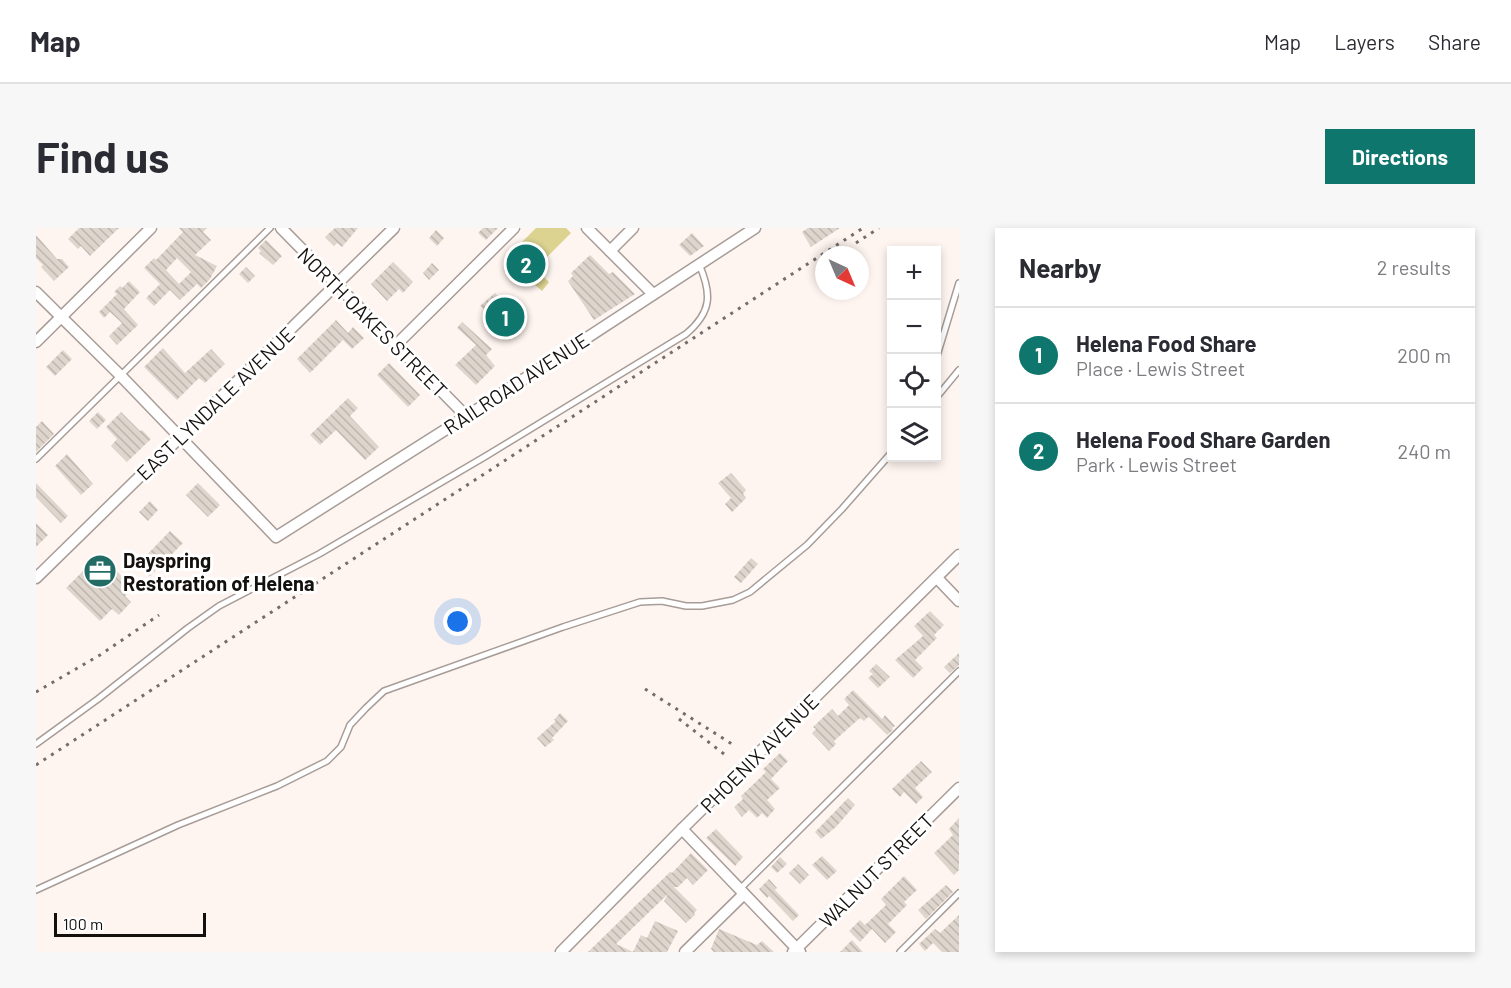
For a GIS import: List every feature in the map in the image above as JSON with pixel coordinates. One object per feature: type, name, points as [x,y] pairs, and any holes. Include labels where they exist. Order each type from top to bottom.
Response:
[{"type":"street","points":[[36,342],[151,228]]},
{"type":"street","name":"NORTH OAKES STREET","points":[[281,228],[466,416]]},
{"type":"street","name":"EAST LYNDALE AVENUE","points":[[36,578],[394,228]]},
{"type":"street","points":[[396,345],[514,228]]},
{"type":"street","points":[[587,228],[652,294]]},
{"type":"street","points":[[610,251],[633,228]]},
{"type":"street","name":"RAILROAD AVENUE","points":[[180,438],[276,537],[755,228]]},
{"type":"street","points":[[36,292],[180,438]]},
{"type":"street","name":"PHOENIX AVENUE","points":[[561,952],[959,555]]},
{"type":"street","points":[[936,578],[959,601]]},
{"type":"street","name":"WALNUT STREET","points":[[797,951],[959,788]]},
{"type":"street","points":[[682,829],[797,951]]},
{"type":"street","points":[[685,952],[742,892]]},
{"type":"lane","points":[[36,459],[270,228]]},
{"type":"lane","points":[[36,744],[98,699],[188,627],[219,606],[319,554],[686,334],[699,323],[706,310],[708,293],[699,264]]},
{"type":"lane","points":[[938,354],[959,283]]},
{"type":"lane","points":[[941,392],[959,370]]},
{"type":"lane","points":[[36,890],[177,825],[277,786],[327,761],[341,747],[350,725],[384,691],[640,602],[662,601],[686,606],[702,606],[733,600],[750,592],[807,545],[842,510],[887,457]]},
{"type":"lane","points":[[742,892],[959,671]]},
{"type":"lane","points":[[900,952],[959,893]]},
{"type":"shaded area","points":[[536,228],[566,228],[571,233],[535,269],[549,282],[542,291],[505,259]]},
{"type":"building","points":[[79,228],[119,228],[90,256],[81,246],[78,249],[68,239]]},
{"type":"building","points":[[179,228],[207,228],[203,232],[211,240],[195,255],[217,266],[210,279],[201,288],[197,284],[180,300],[170,290],[154,306],[146,298],[160,284],[144,268],[154,258],[156,260],[183,232]],"holes":[[[177,258],[191,272],[179,284],[166,270]]]},
{"type":"building","points":[[335,228],[358,228],[342,247],[337,243],[334,246],[325,237]]},
{"type":"building","points":[[483,228],[498,228],[486,240],[478,233]]},
{"type":"building","points":[[808,228],[840,228],[811,247],[802,232]]},
{"type":"building","points":[[436,230],[444,238],[437,246],[429,238]]},
{"type":"building","points":[[692,233],[704,246],[690,256],[679,245]]},
{"type":"building","points":[[36,235],[57,259],[62,259],[69,267],[54,281],[36,258]]},
{"type":"building","points":[[266,240],[282,256],[273,265],[259,253],[261,251],[258,248]]},
{"type":"building","points":[[590,255],[609,274],[613,272],[635,294],[594,320],[568,281],[573,276],[571,273]]},
{"type":"building","points":[[393,262],[413,282],[403,293],[399,289],[387,301],[371,284]]},
{"type":"building","points":[[432,263],[439,270],[429,280],[423,273]]},
{"type":"building","points":[[246,267],[255,276],[248,283],[239,274]]},
{"type":"building","points":[[129,281],[140,292],[124,309],[138,325],[117,345],[109,336],[122,323],[110,312],[104,318],[99,312],[117,294],[114,292]]},
{"type":"building","points":[[495,293],[524,322],[521,325],[524,328],[514,338],[480,306]]},
{"type":"building","points":[[336,320],[348,333],[353,327],[364,338],[352,349],[343,340],[310,373],[297,359]]},
{"type":"building","points":[[462,322],[492,349],[486,355],[495,366],[476,385],[455,365],[476,345],[457,328]]},
{"type":"building","points":[[163,348],[185,373],[211,349],[225,364],[205,383],[199,378],[177,400],[144,367]]},
{"type":"building","points":[[63,350],[72,359],[55,376],[46,367]]},
{"type":"building","points":[[389,363],[420,395],[408,407],[377,375]]},
{"type":"building","points":[[348,398],[358,408],[350,416],[379,447],[365,460],[336,430],[320,445],[310,435]]},
{"type":"building","points":[[98,412],[106,420],[97,429],[89,421]]},
{"type":"building","points":[[121,412],[151,439],[127,462],[111,446],[117,439],[106,427]]},
{"type":"building","points":[[42,421],[54,434],[36,452],[36,427]]},
{"type":"building","points":[[67,454],[93,484],[81,495],[55,466]]},
{"type":"building","points":[[731,473],[746,490],[743,494],[746,498],[732,512],[725,504],[731,498],[718,483]]},
{"type":"building","points":[[36,483],[68,516],[61,523],[36,497]]},
{"type":"building","points":[[198,483],[220,505],[208,517],[186,495]]},
{"type":"building","points":[[150,501],[158,510],[148,521],[139,512]]},
{"type":"building","points":[[36,523],[48,535],[36,547]]},
{"type":"building","points":[[170,531],[183,543],[150,576],[138,564]]},
{"type":"building","name":"Dayspring Restoration of Helena","points":[[100,554],[133,588],[125,596],[131,602],[119,615],[112,609],[100,621],[66,588]]},
{"type":"building","points":[[751,558],[758,564],[741,583],[734,577]]},
{"type":"building","points":[[930,611],[944,625],[934,635],[937,638],[915,660],[923,668],[913,678],[895,660],[923,636],[914,626]]},
{"type":"building","points":[[959,653],[959,665],[950,673],[944,667]]},
{"type":"building","points":[[876,664],[890,677],[878,688],[868,678],[873,674],[869,671]]},
{"type":"building","points":[[853,690],[882,719],[885,715],[895,726],[887,735],[870,718],[864,721],[860,718],[834,741],[836,744],[829,751],[812,733],[816,729],[813,727],[832,709],[838,716],[849,705],[844,699]]},
{"type":"building","points":[[560,713],[568,721],[552,738],[554,740],[545,747],[537,738],[556,721],[554,720]]},
{"type":"building","points":[[780,753],[788,761],[771,779],[780,788],[767,800],[775,809],[767,818],[762,813],[757,818],[749,810],[742,817],[734,807],[743,799],[741,796],[766,772],[763,769]]},
{"type":"building","points":[[921,761],[932,772],[915,788],[923,797],[916,804],[904,792],[900,797],[892,789]]},
{"type":"building","points":[[848,798],[855,805],[836,827],[821,839],[815,832]]},
{"type":"building","points":[[959,818],[959,870],[954,875],[934,853],[953,835],[949,829]]},
{"type":"building","points":[[716,829],[743,857],[735,866],[706,838]]},
{"type":"building","points":[[691,853],[708,870],[693,885],[687,878],[678,887],[674,887],[697,910],[695,915],[686,923],[664,901],[668,894],[616,944],[633,952],[588,952],[670,872],[672,873]]},
{"type":"building","points":[[822,856],[837,871],[827,880],[812,865]]},
{"type":"building","points":[[780,857],[787,864],[777,873],[771,867]]},
{"type":"building","points":[[798,864],[809,875],[800,884],[789,873]]},
{"type":"building","points":[[904,876],[917,890],[904,902],[907,905],[888,924],[896,932],[885,943],[872,929],[860,942],[849,931],[860,920],[865,925],[886,905],[881,899]]},
{"type":"building","points":[[769,879],[777,888],[775,890],[799,915],[793,921],[759,889]]},
{"type":"building","points":[[946,885],[953,892],[926,919],[918,910]]},
{"type":"building","points":[[959,915],[959,952],[942,952],[933,943],[925,951],[919,944],[935,929],[940,933]]},
{"type":"building","points":[[655,921],[678,931],[667,952],[633,952],[641,935],[647,938]]},
{"type":"building","points":[[719,929],[757,945],[762,941],[774,952],[714,952],[711,949]]},
{"type":"building","points":[[852,940],[863,952],[840,952]]},
{"type":"railway","points":[[36,765],[863,228]]},
{"type":"railway","points":[[856,243],[879,228]]},
{"type":"railway","points":[[36,692],[100,655],[159,615]]},
{"type":"railway","points":[[645,689],[732,744]]},
{"type":"railway","points":[[679,719],[724,754]]},
{"type":"place","name":"Helena Food Share Garden","points":[[526,264]]},
{"type":"place","name":"Helena Food Share","points":[[505,317]]},
{"type":"place","name":"Dayspring Restoration of Helena","points":[[100,571]]}]
